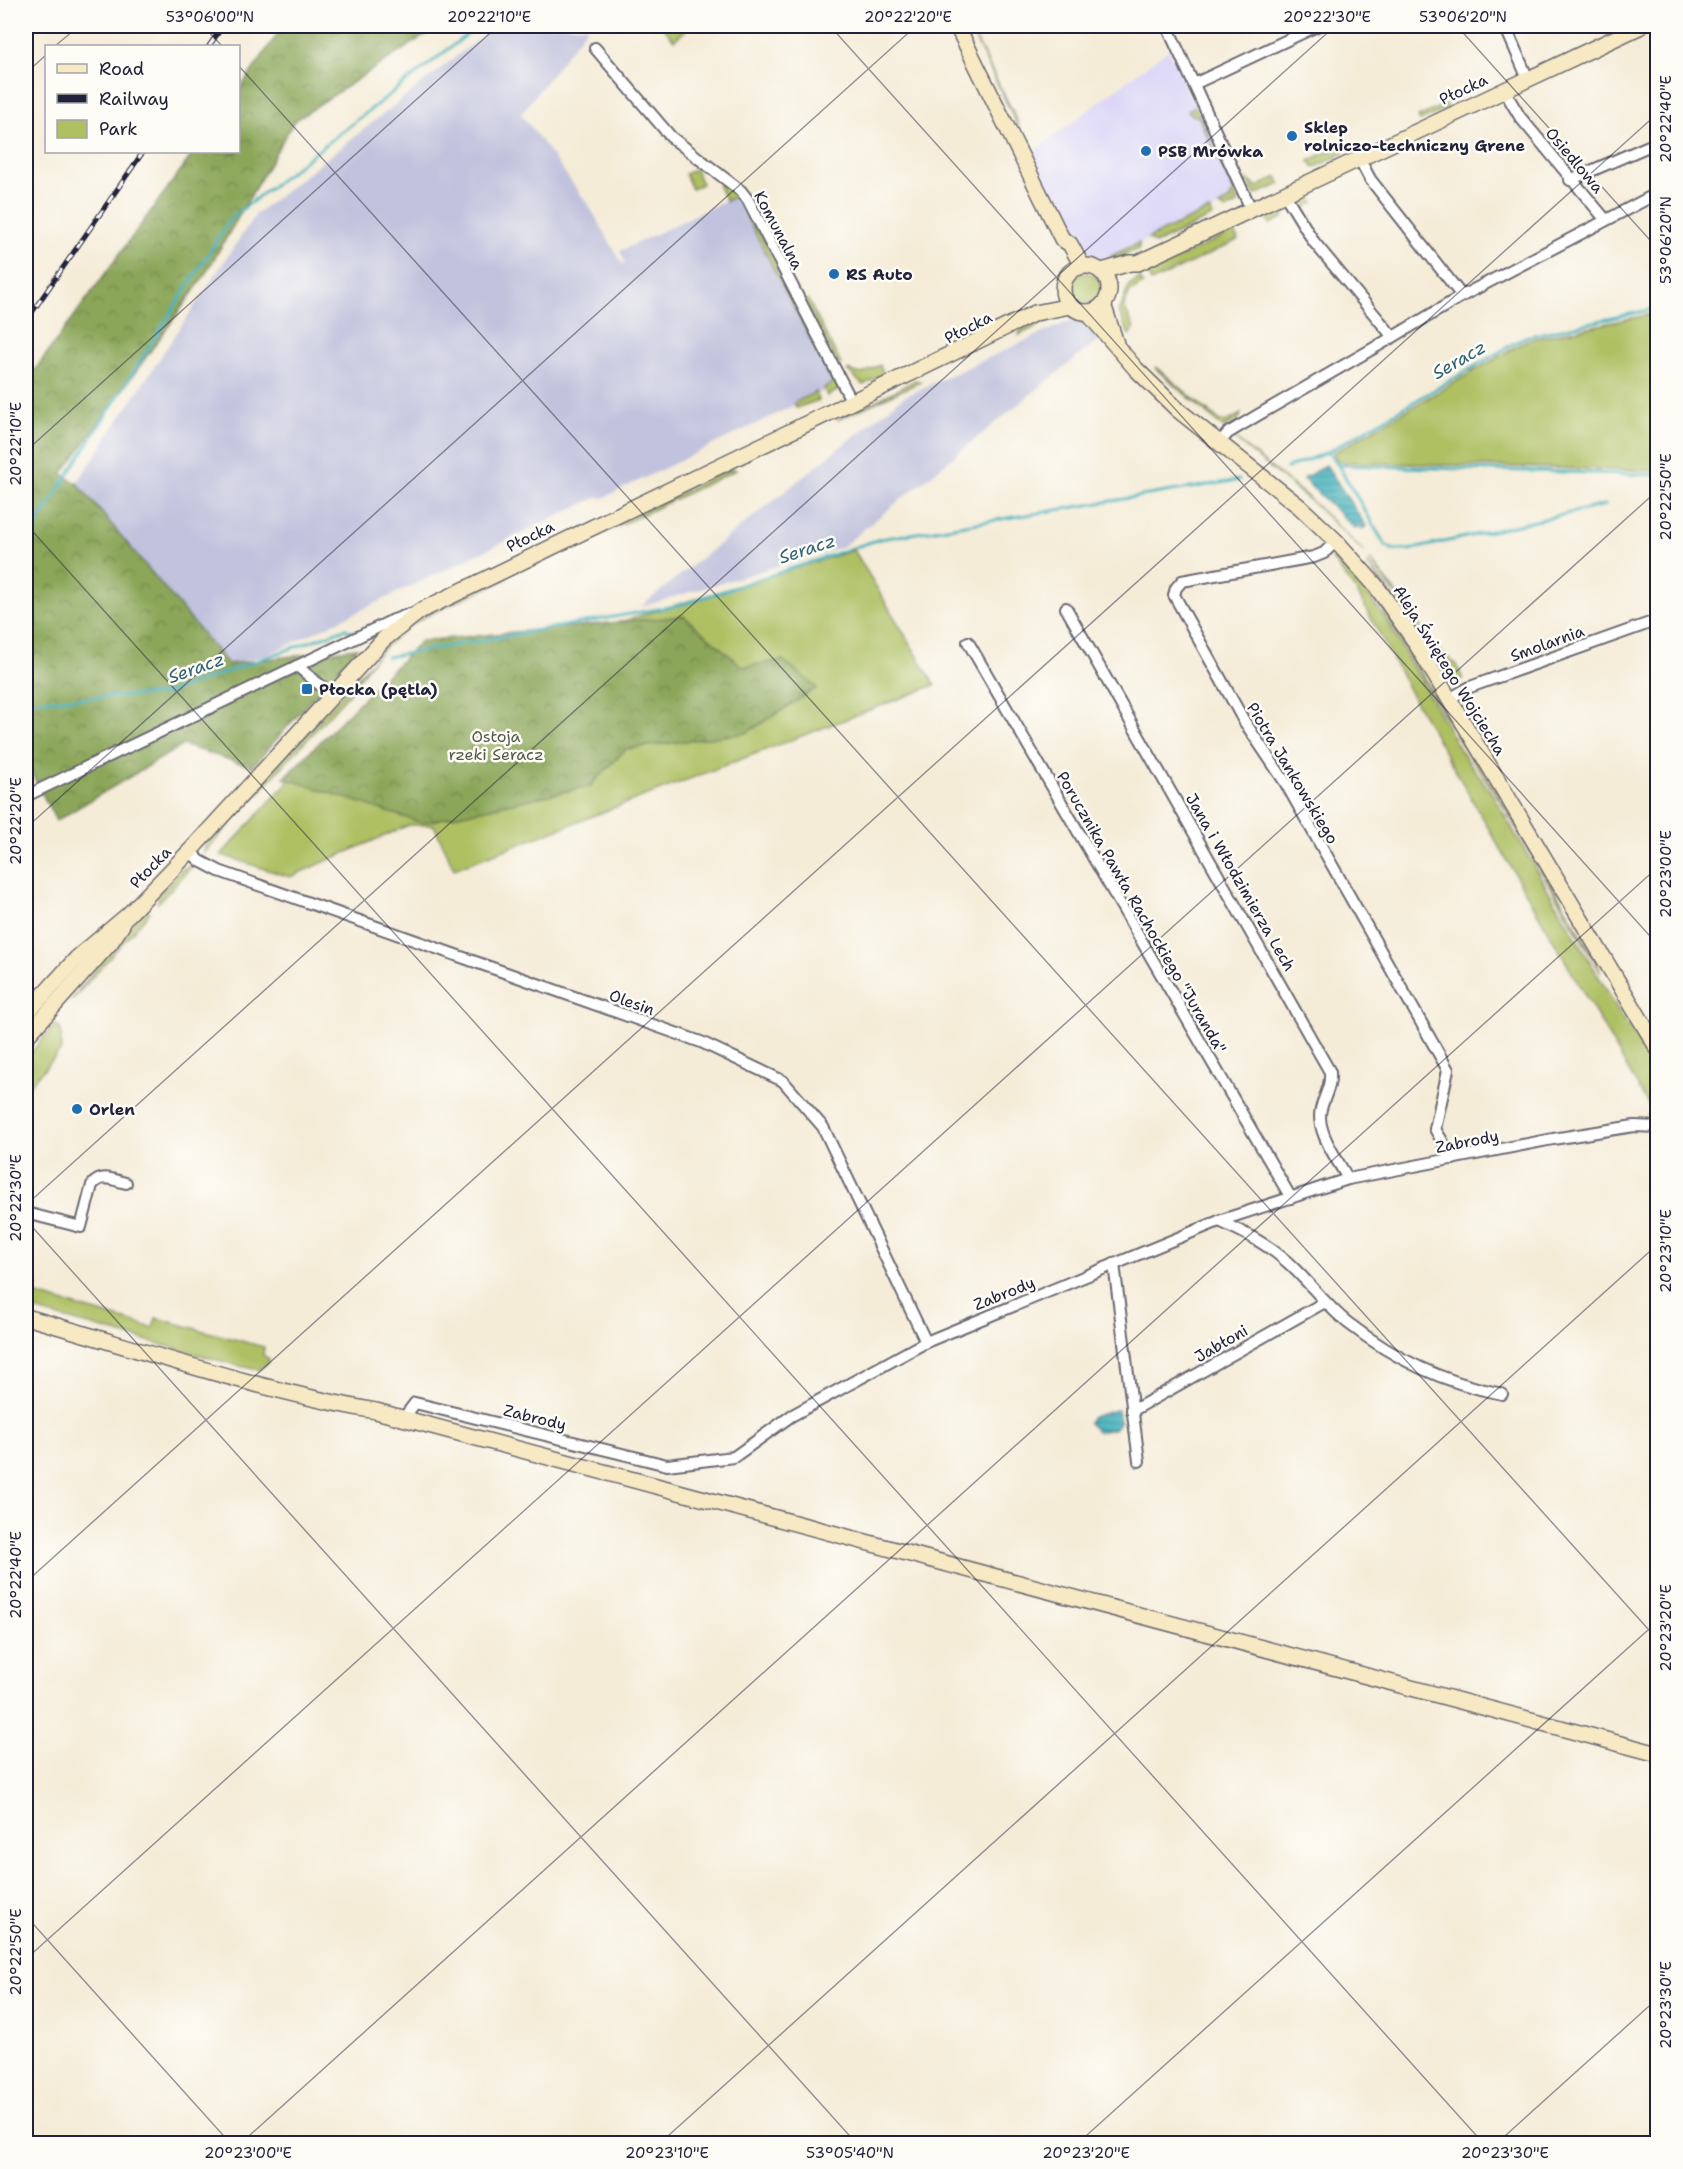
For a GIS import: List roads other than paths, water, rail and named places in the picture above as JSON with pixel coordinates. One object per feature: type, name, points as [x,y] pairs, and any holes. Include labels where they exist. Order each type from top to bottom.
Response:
[{"type":"street","points":[[957,26],[1062,239],[1070,244],[1076,269]]},
{"type":"street","points":[[1167,26],[1251,209]]},
{"type":"street","points":[[1194,84],[1317,26]]},
{"type":"street","points":[[1505,26],[1528,78]]},
{"type":"street","name":"Płocka","points":[[1102,271],[1138,263],[1641,26]]},
{"type":"street","name":"Komunalna","points":[[595,48],[671,138],[741,191],[852,402]]},
{"type":"street","name":"Osiedlowa","points":[[1504,90],[1514,109],[1570,180],[1605,219]]},
{"type":"street","points":[[1570,180],[1658,142]]},
{"type":"street","points":[[1359,158],[1370,179],[1462,296]]},
{"type":"street","points":[[1219,443],[1228,433],[1258,414],[1462,296],[1658,193]]},
{"type":"street","points":[[1284,194],[1314,242],[1394,337]]},
{"type":"street","name":"Płocka","points":[[1109,288],[1133,271],[1138,263]]},
{"type":"street","points":[[1093,266],[1102,271],[1109,288],[1103,304],[1087,312],[1070,306],[1063,291],[1064,281],[1076,269],[1093,266]]},
{"type":"street","name":"Płocka","points":[[1035,313],[1041,305],[1063,291]]},
{"type":"street","name":"Aleja Świętego Wojciecha","points":[[1103,304],[1116,343]]},
{"type":"street","name":"Płocka","points":[[31,1008],[77,958],[129,914],[190,851],[384,639],[420,611],[1035,313],[1070,306]]},
{"type":"street","name":"Aleja Świętego Wojciecha","points":[[1087,312],[1153,387],[1300,507],[1336,541],[1397,614],[1658,1049]]},
{"type":"street","name":"Piotra Jankowskiego","points":[[1336,541],[1324,553],[1314,556],[1182,580],[1174,596],[1239,712],[1285,782],[1448,1070],[1435,1128],[1453,1159]]},
{"type":"street","name":"Jana i Włodzimierza Lech","points":[[1066,608],[1309,1031],[1330,1072],[1331,1085],[1320,1111],[1322,1127],[1348,1179]]},
{"type":"street","points":[[26,796],[391,621],[420,611]]},
{"type":"street","name":"Smolarnia","points":[[1449,699],[1470,687],[1658,620]]},
{"type":"street","name":"Porucznika Pawła Rachockiego \"Juranda\"","points":[[968,642],[1291,1198]]},
{"type":"street","points":[[297,666],[332,695]]},
{"type":"street","name":"Olesin","points":[[190,851],[200,861],[219,871],[701,1042],[783,1081],[823,1127],[926,1342]]},
{"type":"street","name":"Płocka","points":[[26,1037],[110,943],[129,914]]},
{"type":"street","name":"Płocka","points":[[31,1008],[51,1010]]},
{"type":"street","name":"Zabrody","points":[[403,1419],[415,1403],[667,1465],[734,1457],[790,1416],[926,1342],[1219,1221],[1348,1179],[1643,1125],[1658,1120]]},
{"type":"street","name":"Zabrody","points":[[1643,1125],[1658,1126]]},
{"type":"street","points":[[26,1213],[81,1227],[92,1185],[96,1180],[104,1178],[126,1183]]},
{"type":"street","points":[[1219,1221],[1260,1240],[1287,1261],[1347,1323],[1414,1367],[1475,1388],[1502,1394]]},
{"type":"street","points":[[1114,1264],[1139,1461]]},
{"type":"street","name":"Jabłoni","points":[[1132,1411],[1325,1302]]},
{"type":"street","points":[[26,1317],[89,1335],[146,1346],[273,1378],[403,1419],[1658,1754]]},
{"type":"water","points":[[1326,465],[1366,526],[1362,529],[1360,526],[1355,528],[1303,479]]},
{"type":"water","points":[[1118,1410],[1120,1421],[1114,1429],[1097,1432],[1088,1422],[1092,1417]]},
{"type":"waterway","points":[[26,541],[231,218],[478,26]]},
{"type":"waterway","name":"Seracz","points":[[1287,468],[1328,452],[1525,337],[1658,308]]},
{"type":"waterway","points":[[1328,452],[1338,465],[1658,475]]},
{"type":"waterway","points":[[1338,465],[1385,545],[1394,550],[1409,550],[1605,505]]},
{"type":"waterway","name":"Seracz","points":[[387,657],[681,605],[880,539],[1239,480]]},
{"type":"waterway","name":"Seracz","points":[[26,701],[165,694],[345,629],[356,633]]},
{"type":"railway","points":[[210,45],[223,26]]},
{"type":"railway","points":[[26,321],[142,153]]},
{"type":"place","name":"Sklep rolniczo-techniczny Grene","points":[[1292,136]]},
{"type":"place","name":"PSB Mrówka","points":[[1146,151]]},
{"type":"place","name":"RS Auto","points":[[834,274]]},
{"type":"place","name":"Płocka (pętla)","points":[[307,689]]},
{"type":"place","name":"Orlen","points":[[77,1109]]},
{"type":"park label","name":"Ostoja rzeki Seracz","points":[[496,745]]}]
